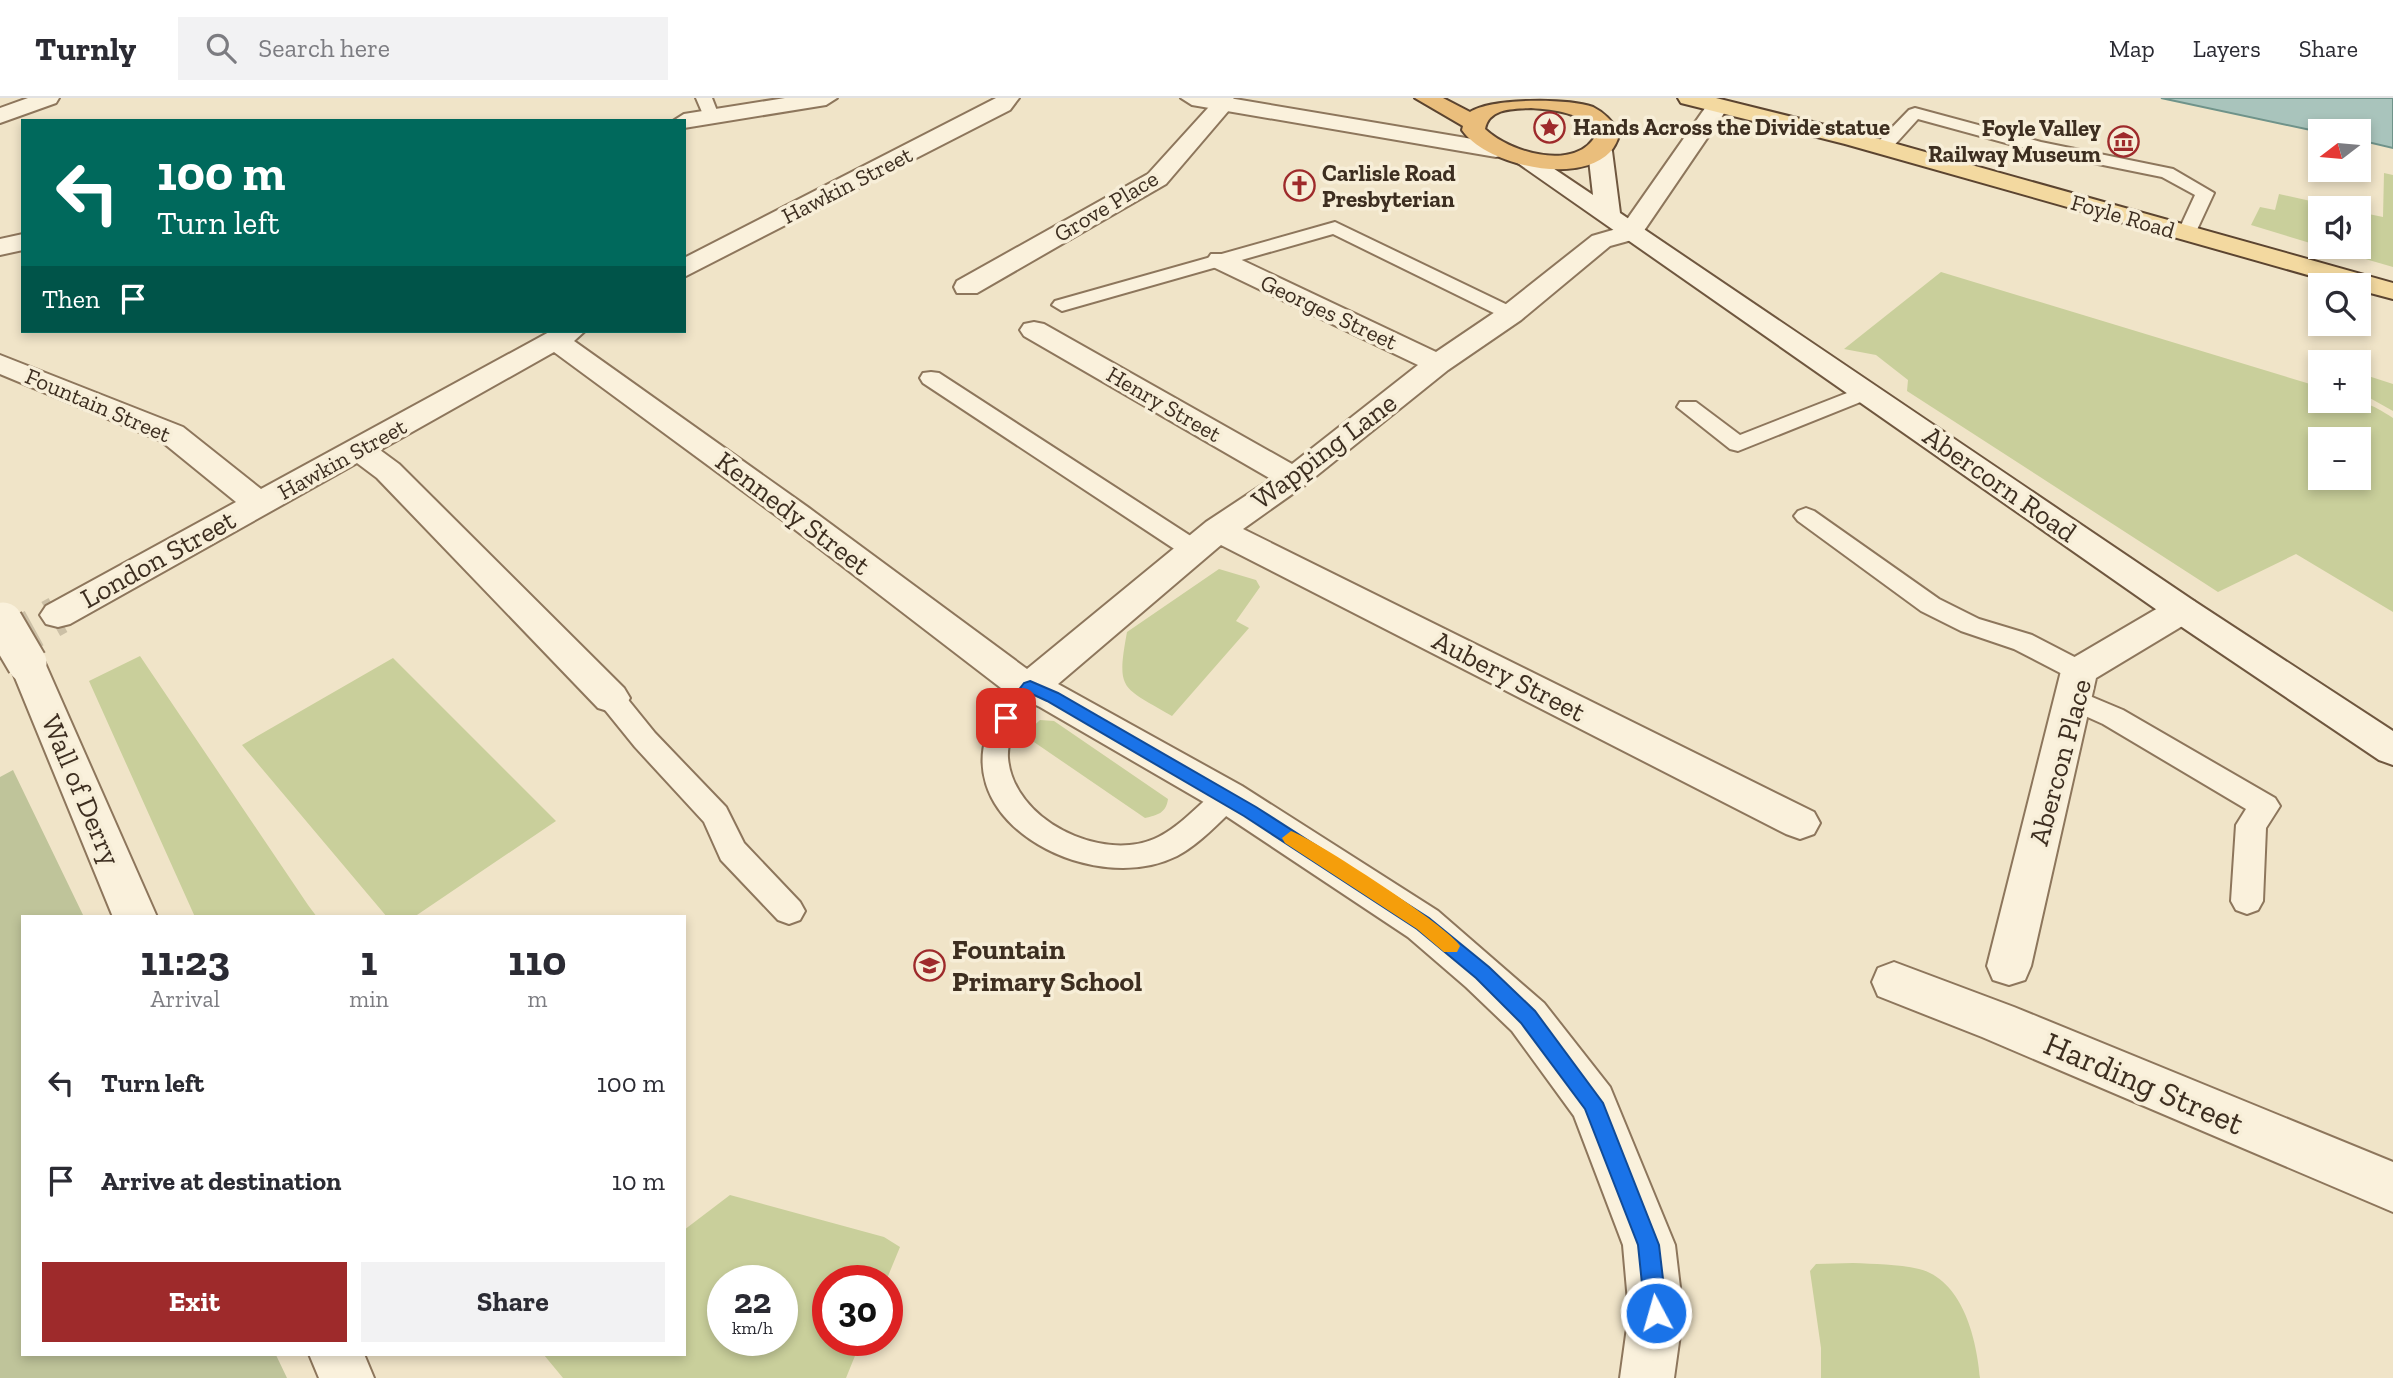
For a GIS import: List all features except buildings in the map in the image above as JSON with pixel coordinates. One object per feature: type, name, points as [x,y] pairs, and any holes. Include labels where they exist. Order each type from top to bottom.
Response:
[{"type":"highway","points":[[1426,98],[1473,123],[1479,138],[1496,150],[1524,159],[1565,161],[1600,151],[1608,143],[1609,133],[1597,98]]},
{"type":"highway","points":[[1474,98],[1507,103]]},
{"type":"highway","points":[[1473,123],[1491,107],[1535,99],[1575,108],[1604,124]]},
{"type":"main road","name":"Foyle Road","points":[[1689,98],[1728,102],[2393,291]]},
{"type":"street","points":[[0,116],[48,98]]},
{"type":"street","points":[[686,120],[707,107],[826,98]]},
{"type":"street","name":"Hawkin Street","points":[[686,268],[1002,105],[1008,98]]},
{"type":"street","points":[[1192,98],[1412,138],[1496,150]]},
{"type":"street","name":"Grove Place","points":[[967,287],[1157,179],[1225,102]]},
{"type":"street","points":[[1619,224],[1728,102]]},
{"type":"street","points":[[1412,138],[1473,123]]},
{"type":"street","points":[[1600,151],[1619,224]]},
{"type":"street","name":"Abercorn Road","points":[[1524,159],[2182,610],[2393,750]]},
{"type":"street","name":"Wapping Lane","points":[[1030,687],[1206,540],[1294,478],[1438,364],[1511,314],[1619,224]]},
{"type":"street","points":[[0,247],[21,242]]},
{"type":"street","name":"Georges Street","points":[[1220,260],[1438,364]]},
{"type":"street","name":"Henry Street","points":[[1034,330],[1294,478]]},
{"type":"street","name":"Hawkin Street","points":[[258,504],[563,335]]},
{"type":"street","name":"Kennedy Street","points":[[563,335],[1014,679],[1053,697],[1228,797],[1423,924],[1482,972],[1528,1017],[1593,1103],[1648,1245],[1656,1313],[1647,1378]]},
{"type":"street","name":"Fountain Street","points":[[0,364],[172,434],[258,504]]},
{"type":"street","points":[[359,450],[388,471],[611,698]]},
{"type":"street","name":"London Street","points":[[58,615],[258,504]]},
{"type":"street","name":"Aubery Street","points":[[1206,540],[1800,823]]},
{"type":"street","name":"Abercon Place","points":[[2008,966],[2076,685],[2182,610]]},
{"type":"street","name":"Wall of Derry","points":[[2,619],[27,663],[134,915]]},
{"type":"street","name":"Harding Street","points":[[1894,982],[1998,1022],[2393,1187]]},
{"type":"street","points":[[337,1356],[347,1378]]},
{"type":"lane","points":[[1883,147],[1915,113],[2039,147],[2167,173],[2194,184],[2205,192],[2186,234]]},
{"type":"lane","points":[[1062,305],[1335,228],[1511,314]]},
{"type":"lane","points":[[930,378],[1206,540]]},
{"type":"lane","points":[[1688,407],[1738,444],[1866,392]]},
{"type":"lane","points":[[1806,516],[1930,605],[1970,625],[2023,642],[2113,717],[2265,806],[2251,825],[2247,901]]},
{"type":"lane","points":[[1030,687],[1006,718],[994,756],[1002,793],[1027,820],[1057,841],[1092,853],[1128,857],[1165,848],[1228,797]]},
{"type":"lane","points":[[611,698],[645,740],[716,815],[733,851],[789,911]]},
{"type":"green space","points":[[2384,173],[2393,175],[2393,267],[2365,259],[2371,259],[2371,214],[2383,217]]},
{"type":"green space","points":[[2279,194],[2308,200],[2308,242],[2251,225],[2260,207],[2275,210]]},
{"type":"green space","points":[[1941,272],[2308,383],[2308,413],[2371,413],[2371,405],[2373,406],[2393,418],[2393,612],[2296,554],[2218,592],[1907,391],[1908,380],[1876,355],[1844,349]]},
{"type":"green space","points":[[2371,377],[2393,384],[2393,411],[2371,399]]},
{"type":"green space","points":[[1219,569],[1256,580],[1260,587],[1236,621],[1249,628],[1172,716],[1142,699],[1127,685],[1122,666],[1127,632]]},
{"type":"green space","points":[[140,656],[316,915],[194,915],[89,681]]},
{"type":"green space","points":[[393,658],[556,821],[417,915],[385,915],[242,745]]},
{"type":"green space","points":[[1040,720],[1054,721],[1168,799],[1163,810],[1145,818],[1031,740],[1028,731]]},
{"type":"green space","points":[[13,770],[83,915],[21,915],[21,1356],[276,1356],[287,1378],[0,1378],[0,777]]},
{"type":"green space","points":[[730,1195],[884,1237],[900,1247],[893,1265],[812,1265],[812,1356],[855,1356],[846,1378],[563,1378],[545,1356],[686,1356],[686,1228]]},
{"type":"green space","points":[[1853,1263],[1919,1269],[1934,1275],[1947,1285],[1965,1313],[1975,1346],[1980,1378],[1821,1378],[1821,1348],[1810,1271],[1816,1264]]},
{"type":"water","points":[[2161,98],[2393,98],[2393,148],[2371,143],[2371,119],[2308,119],[2308,129]]},
{"type":"tunnel","points":[[0,647],[58,615]]},
{"type":"slow traffic","points":[[1291,838],[1423,924],[1451,946]]},
{"type":"place","name":"Hands Across the Divide statue","points":[[1550,127]]},
{"type":"place","name":"Foyle Valley Railway Museum","points":[[2124,141]]},
{"type":"place","name":"Carlisle Road Presbyterian","points":[[1299,186]]},
{"type":"place","name":"Fountain Primary School","points":[[929,965]]},
{"type":"route","points":[[1006,718],[1030,687],[1053,697],[1250,811],[1423,924],[1482,972],[1528,1017],[1593,1103],[1648,1245],[1656,1313]]}]
